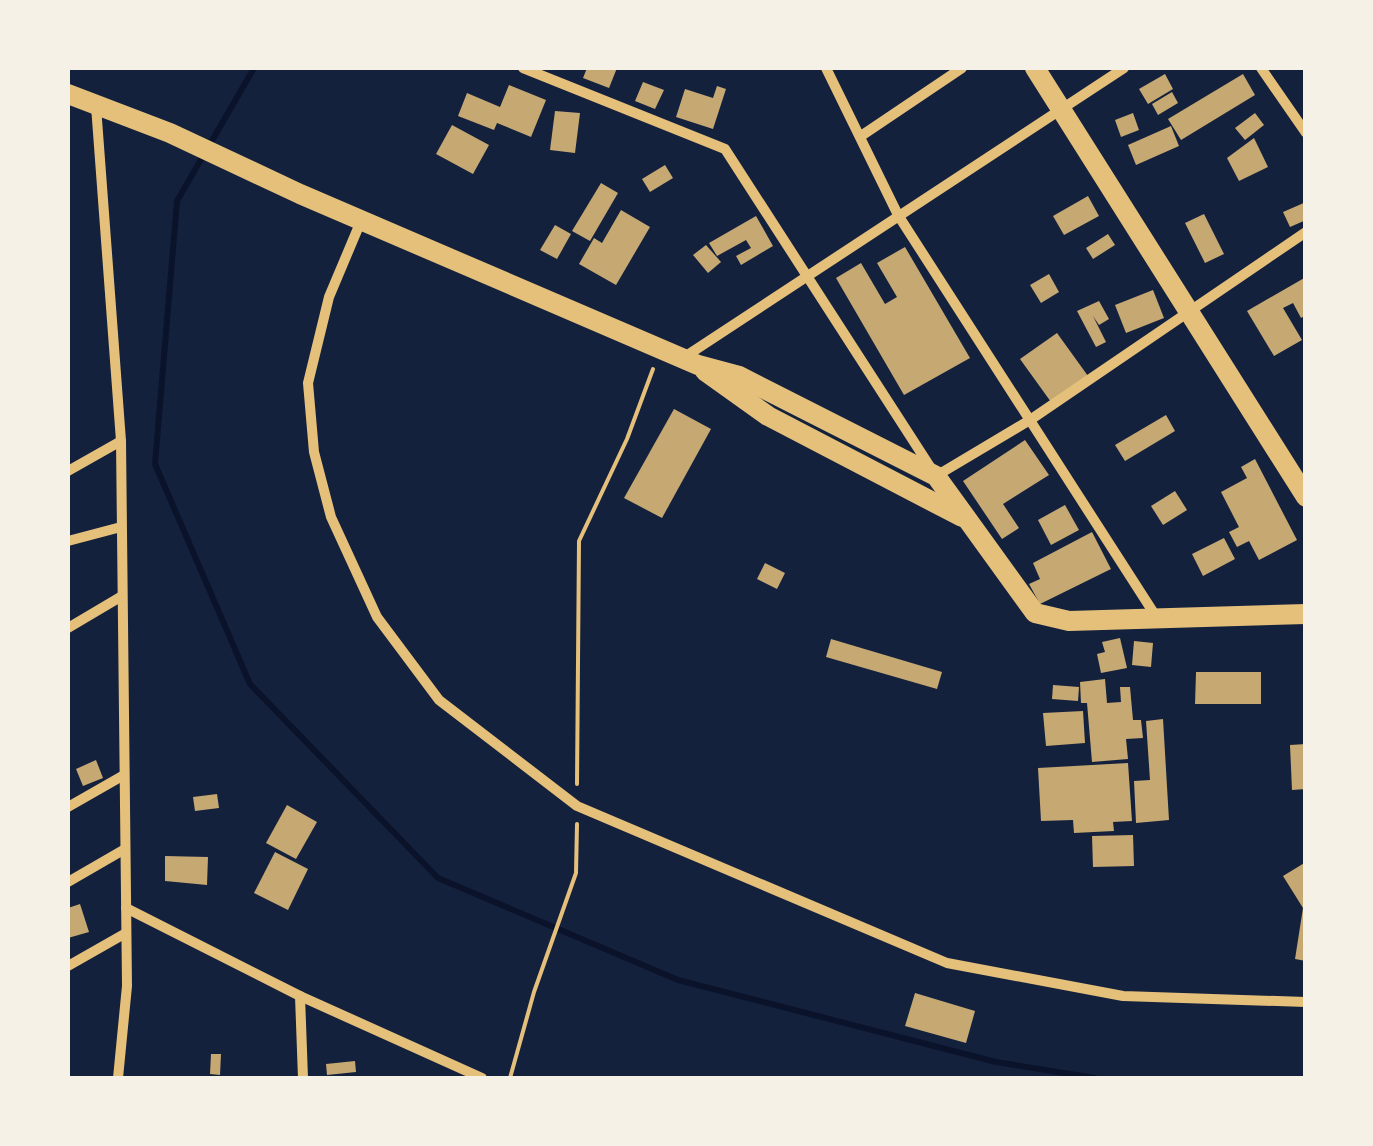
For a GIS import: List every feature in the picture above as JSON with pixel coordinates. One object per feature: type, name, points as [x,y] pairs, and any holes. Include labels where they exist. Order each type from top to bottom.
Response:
[{"type":"main road","points":[[1036,68],[1306,496]]},
{"type":"main road","points":[[68,94],[170,133],[300,194],[690,362],[739,376],[936,476],[1035,612],[1069,621],[1306,614]]},
{"type":"main road","points":[[690,362],[768,416],[972,522]]},
{"type":"street","points":[[524,68],[724,150],[936,476],[1030,420],[1306,232]]},
{"type":"street","points":[[826,68],[898,215],[1158,618]]},
{"type":"street","points":[[860,136],[962,68]]},
{"type":"street","points":[[690,362],[898,215],[1124,68]]},
{"type":"street","points":[[1261,68],[1306,133]]},
{"type":"street","points":[[96,105],[120,441],[126,849],[127,986],[119,1074],[104,1078]]},
{"type":"street","points":[[361,220],[330,297],[308,383],[314,452],[332,518],[376,616],[439,700],[577,806],[948,962],[1123,996],[1306,1002]]},
{"type":"street","points":[[68,472],[120,441]]},
{"type":"street","points":[[68,541],[122,527]]},
{"type":"street","points":[[68,628],[122,596]]},
{"type":"street","points":[[68,808],[124,775]]},
{"type":"street","points":[[68,882],[126,849]]},
{"type":"street","points":[[126,908],[300,996],[482,1078]]},
{"type":"street","points":[[68,966],[126,933]]},
{"type":"street","points":[[300,996],[303,1078]]},
{"type":"path","points":[[510,1078],[534,992],[576,873],[579,542],[627,438],[660,348]]},
{"type":"building","points":[[587,68],[617,68],[609,88],[583,78]]},
{"type":"building","points":[[1165,74],[1173,89],[1148,104],[1139,89]]},
{"type":"building","points":[[1243,74],[1255,95],[1181,140],[1168,119]]},
{"type":"building","points":[[643,82],[664,90],[655,109],[635,101]]},
{"type":"building","points":[[509,85],[546,100],[531,137],[497,123],[494,130],[458,116],[467,93],[500,107]]},
{"type":"building","points":[[717,86],[726,89],[713,129],[676,117],[685,89],[713,98]]},
{"type":"building","points":[[1172,92],[1178,103],[1158,115],[1152,104]]},
{"type":"building","points":[[555,111],[580,113],[575,153],[550,150]]},
{"type":"building","points":[[1133,113],[1139,130],[1121,137],[1115,120]]},
{"type":"building","points":[[1255,113],[1264,125],[1245,140],[1235,128]]},
{"type":"building","points":[[452,125],[489,145],[473,174],[436,154]]},
{"type":"building","points":[[1171,126],[1179,146],[1136,165],[1128,145]]},
{"type":"building","points":[[1254,138],[1268,167],[1239,181],[1227,158]]},
{"type":"building","points":[[665,165],[673,178],[650,192],[642,179]]},
{"type":"building","points":[[601,183],[618,193],[590,241],[572,231]]},
{"type":"building","points":[[1088,196],[1099,216],[1064,235],[1053,216]]},
{"type":"building","points":[[1306,202],[1306,220],[1290,227],[1283,212]]},
{"type":"building","points":[[621,210],[650,227],[616,285],[579,264],[594,238],[602,243]]},
{"type":"building","points":[[1204,214],[1224,254],[1205,263],[1185,223]]},
{"type":"building","points":[[756,216],[773,246],[741,265],[736,256],[751,248],[746,240],[717,256],[709,243]]},
{"type":"building","points":[[555,225],[571,234],[557,259],[540,250]]},
{"type":"building","points":[[1108,234],[1115,245],[1093,259],[1086,248]]},
{"type":"building","points":[[706,245],[721,262],[708,273],[693,255]]},
{"type":"building","points":[[905,247],[970,358],[904,395],[836,278],[861,263],[885,304],[897,297],[877,263]]},
{"type":"building","points":[[1049,274],[1059,292],[1041,303],[1030,285]]},
{"type":"building","points":[[1306,277],[1306,315],[1301,318],[1293,303],[1283,308],[1302,340],[1274,356],[1247,311]]},
{"type":"building","points":[[1153,290],[1164,318],[1126,333],[1115,305]]},
{"type":"building","points":[[1099,301],[1109,319],[1099,325],[1093,316],[1106,342],[1096,347],[1077,311]]},
{"type":"building","points":[[1057,333],[1088,376],[1051,402],[1020,359]]},
{"type":"building","points":[[674,409],[711,429],[662,518],[624,498]]},
{"type":"building","points":[[1166,415],[1175,431],[1125,461],[1115,445]]},
{"type":"building","points":[[1025,440],[1049,475],[1003,504],[1019,528],[1002,539],[963,481]]},
{"type":"building","points":[[1255,459],[1297,540],[1259,560],[1249,541],[1237,547],[1229,532],[1239,527],[1221,492],[1247,478],[1241,467]]},
{"type":"building","points":[[1175,491],[1187,510],[1163,525],[1151,506]]},
{"type":"building","points":[[1065,505],[1079,530],[1051,545],[1038,520]]},
{"type":"building","points":[[1092,532],[1111,569],[1040,604],[1029,584],[1040,579],[1033,563]]},
{"type":"building","points":[[1224,538],[1235,559],[1203,576],[1192,554]]},
{"type":"building","points":[[765,563],[785,573],[777,589],[757,579]]},
{"type":"building","points":[[1120,638],[1127,668],[1101,673],[1097,654],[1105,652],[1102,642]]},
{"type":"building","points":[[831,639],[942,672],[937,689],[826,657]]},
{"type":"building","points":[[1134,641],[1153,643],[1151,667],[1132,665]]},
{"type":"building","points":[[1196,672],[1261,672],[1261,704],[1195,704]]},
{"type":"building","points":[[1105,679],[1107,703],[1121,702],[1120,687],[1130,687],[1133,720],[1141,720],[1143,738],[1126,739],[1128,759],[1092,762],[1087,703],[1081,703],[1080,682]]},
{"type":"building","points":[[1053,685],[1079,687],[1078,701],[1052,699]]},
{"type":"building","points":[[1083,711],[1085,743],[1046,746],[1043,713]]},
{"type":"building","points":[[1163,719],[1169,820],[1136,823],[1134,781],[1150,780],[1146,721]]},
{"type":"building","points":[[1306,744],[1306,789],[1292,790],[1290,745]]},
{"type":"building","points":[[96,760],[103,778],[83,786],[76,769]]},
{"type":"building","points":[[1128,763],[1132,821],[1113,822],[1114,831],[1074,833],[1073,820],[1041,821],[1038,768]]},
{"type":"building","points":[[217,794],[219,808],[195,811],[193,797]]},
{"type":"building","points":[[287,805],[317,822],[296,859],[266,843]]},
{"type":"building","points":[[1133,835],[1134,866],[1093,867],[1092,836]]},
{"type":"building","points":[[275,852],[308,869],[288,910],[254,893]]},
{"type":"building","points":[[165,856],[208,857],[207,885],[165,881]]},
{"type":"building","points":[[1306,862],[1306,961],[1295,959],[1303,908],[1283,876]]},
{"type":"building","points":[[80,904],[89,932],[68,938],[68,908]]},
{"type":"building","points":[[915,993],[975,1011],[966,1043],[905,1026]]},
{"type":"building","points":[[211,1054],[221,1054],[220,1075],[210,1074]]},
{"type":"building","points":[[355,1061],[356,1072],[327,1075],[326,1064]]},
{"type":"waterway","points":[[254,68],[177,201],[155,464],[250,684],[438,878],[678,980],[996,1062],[1095,1078]]}]
